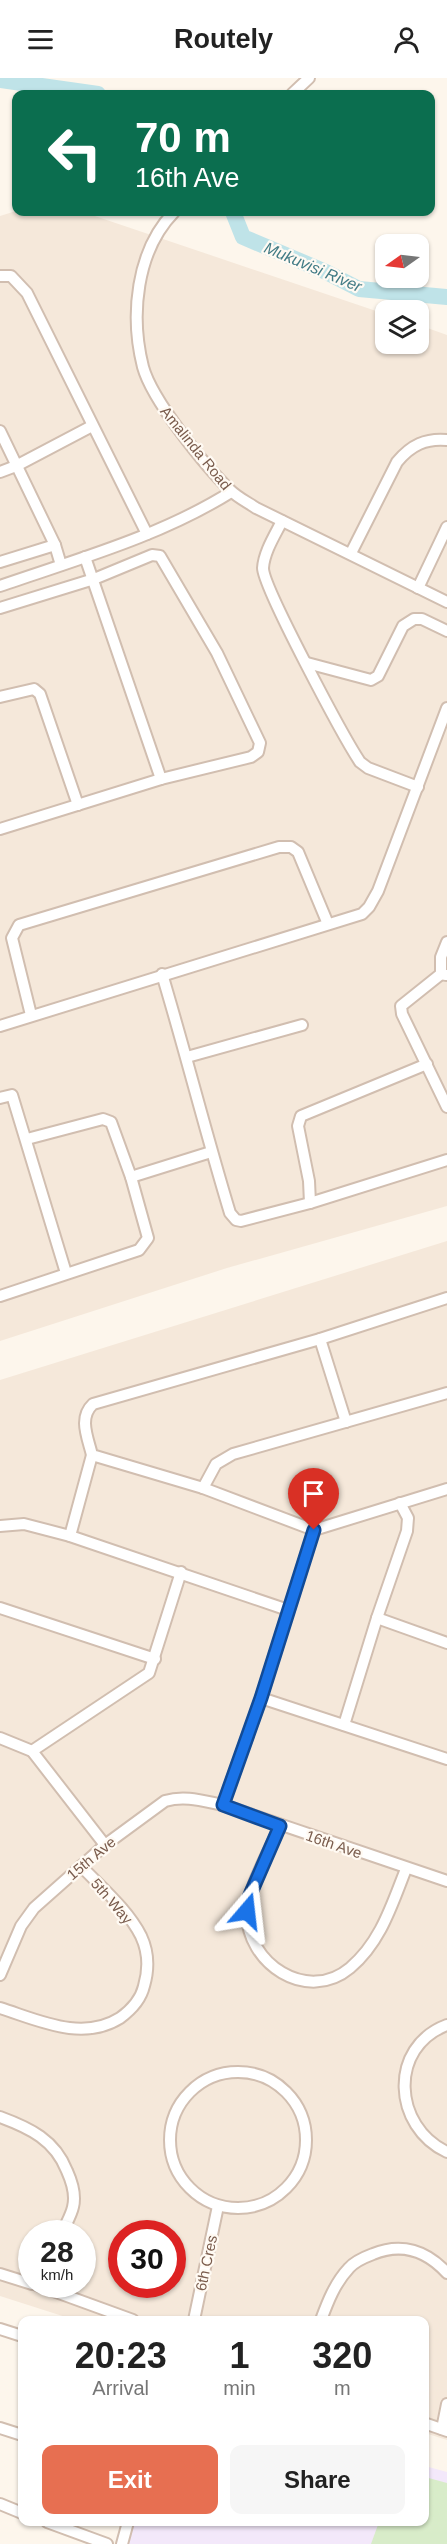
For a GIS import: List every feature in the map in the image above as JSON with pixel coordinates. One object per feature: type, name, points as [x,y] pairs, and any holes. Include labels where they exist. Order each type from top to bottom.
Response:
[{"type":"street","points":[[296,90],[309,78]]},
{"type":"street","name":"Amalinda Road","points":[[171,216],[148,252],[139,286],[136,323],[144,368],[158,401],[207,465],[231,492],[256,508],[447,602]]},
{"type":"street","points":[[0,276],[11,276],[27,293],[147,534]]},
{"type":"street","points":[[0,471],[16,466],[92,426]]},
{"type":"street","points":[[0,431],[55,545],[62,565]]},
{"type":"street","points":[[351,553],[397,462],[404,453],[429,439],[447,440]]},
{"type":"street","points":[[0,586],[147,534],[201,511],[231,492]]},
{"type":"street","points":[[282,521],[265,559],[265,579],[307,663],[360,762],[368,768],[417,788]]},
{"type":"street","points":[[418,588],[447,527]]},
{"type":"street","points":[[0,562],[55,545]]},
{"type":"street","points":[[0,608],[94,579],[152,555],[160,556],[217,654],[260,743],[258,752],[251,757],[161,779],[0,829]]},
{"type":"street","points":[[85,557],[161,779]]},
{"type":"street","points":[[307,663],[371,680],[378,676],[407,622],[422,618],[447,631]]},
{"type":"street","points":[[0,697],[34,689],[40,694],[78,805]]},
{"type":"street","points":[[0,1026],[362,914],[369,908],[378,891],[447,708]]},
{"type":"street","points":[[31,1015],[12,938],[19,925],[279,847],[291,847],[298,852],[328,924]]},
{"type":"street","points":[[447,942],[441,957],[444,975],[401,1006],[402,1014],[447,1107]]},
{"type":"street","points":[[162,974],[187,1057],[211,1152],[231,1213],[236,1220],[241,1221],[310,1203],[447,1160]]},
{"type":"street","points":[[187,1057],[302,1025]]},
{"type":"street","points":[[310,1203],[309,1181],[298,1126],[301,1116],[427,1064]]},
{"type":"street","points":[[0,1098],[12,1095],[66,1273]]},
{"type":"street","points":[[0,1296],[139,1250],[147,1238],[131,1177],[111,1122],[103,1119],[27,1139]]},
{"type":"street","points":[[131,1177],[211,1152]]},
{"type":"street","points":[[70,1536],[92,1455],[84,1422],[85,1414],[93,1404],[320,1339],[447,1298]]},
{"type":"street","points":[[320,1339],[346,1422]]},
{"type":"street","points":[[203,1488],[216,1464],[223,1459],[447,1393]]},
{"type":"street","points":[[92,1455],[203,1488],[314,1530],[447,1489]]},
{"type":"street","points":[[344,1725],[407,1531],[408,1518],[399,1503]]},
{"type":"street","points":[[0,1526],[24,1524],[70,1536],[288,1610]]},
{"type":"street","points":[[223,1805],[261,1698],[314,1530]]},
{"type":"street","points":[[32,1751],[152,1668],[181,1572]]},
{"type":"street","points":[[0,1608],[155,1659]]},
{"type":"street","points":[[377,1618],[447,1643]]},
{"type":"street","points":[[261,1698],[447,1759]]},
{"type":"street","points":[[0,1738],[32,1751],[105,1845]]},
{"type":"street","name":"15th Ave","points":[[0,1975],[21,1926],[34,1908],[105,1845],[165,1801],[180,1797],[223,1805]]},
{"type":"street","name":"16th Ave","points":[[223,1805],[406,1869],[447,1881]]},
{"type":"street","points":[[280,1826],[250,1895],[247,1911],[249,1932],[256,1948],[273,1969],[289,1977],[306,1982],[320,1981],[349,1969],[364,1954],[384,1925],[406,1869]]},
{"type":"street","name":"5th Way","points":[[0,2008],[79,2030],[115,2021],[129,2012],[142,1994],[148,1969],[147,1952],[141,1936],[127,1916],[81,1866]]},
{"type":"street","points":[[447,2025],[426,2038],[414,2052],[407,2068],[404,2086],[406,2104],[412,2121],[422,2136],[447,2152]]},
{"type":"street","points":[[240,2071],[258,2074],[281,2088],[298,2108],[305,2125],[307,2143],[304,2160],[291,2184],[270,2201],[254,2208],[236,2209],[218,2206],[202,2199],[188,2187],[178,2173],[171,2156],[172,2120],[180,2104],[191,2090],[206,2079],[222,2073],[240,2071]]},
{"type":"street","points":[[0,2117],[36,2132],[48,2140],[63,2158],[74,2193],[73,2208],[68,2220]]},
{"type":"street","name":"6th Cres","points":[[195,2316],[218,2206]]},
{"type":"street","points":[[322,2316],[330,2296],[351,2266],[383,2250],[404,2248],[419,2251],[436,2261],[447,2273]]},
{"type":"street","points":[[0,2274],[18,2280]]},
{"type":"street","points":[[72,2298],[122,2316]]},
{"type":"street","points":[[0,2329],[18,2335]]},
{"type":"street","points":[[429,2425],[444,2430],[447,2404]]},
{"type":"street","points":[[0,2428],[18,2434]]},
{"type":"street","points":[[0,2504],[18,2511]]},
{"type":"street","points":[[57,2526],[107,2544]]},
{"type":"street","points":[[122,2544],[127,2526]]},
{"type":"shaded area","points":[[12,212],[12,216],[95,216],[375,311],[375,354],[429,354],[429,329],[447,335],[447,1206],[227,1268],[0,1341],[0,216]]},
{"type":"shaded area","points":[[447,1241],[447,2440],[429,2434],[429,2316],[62,2316],[0,2296],[0,1380]]},
{"type":"shaded area","points":[[429,2467],[447,2472],[447,2544],[128,2544],[134,2526],[429,2526]]},
{"type":"green space","points":[[429,2478],[447,2483],[447,2544],[371,2544],[378,2526],[429,2526]]},
{"type":"waterway","name":"Mukuvisi River","points":[[0,80],[70,90]]},
{"type":"waterway","name":"Mukuvisi River","points":[[235,216],[243,237],[326,272],[359,289],[447,297]]},
{"type":"route","points":[[247,1911],[250,1895],[280,1826],[223,1805],[261,1698],[314,1530]]}]
